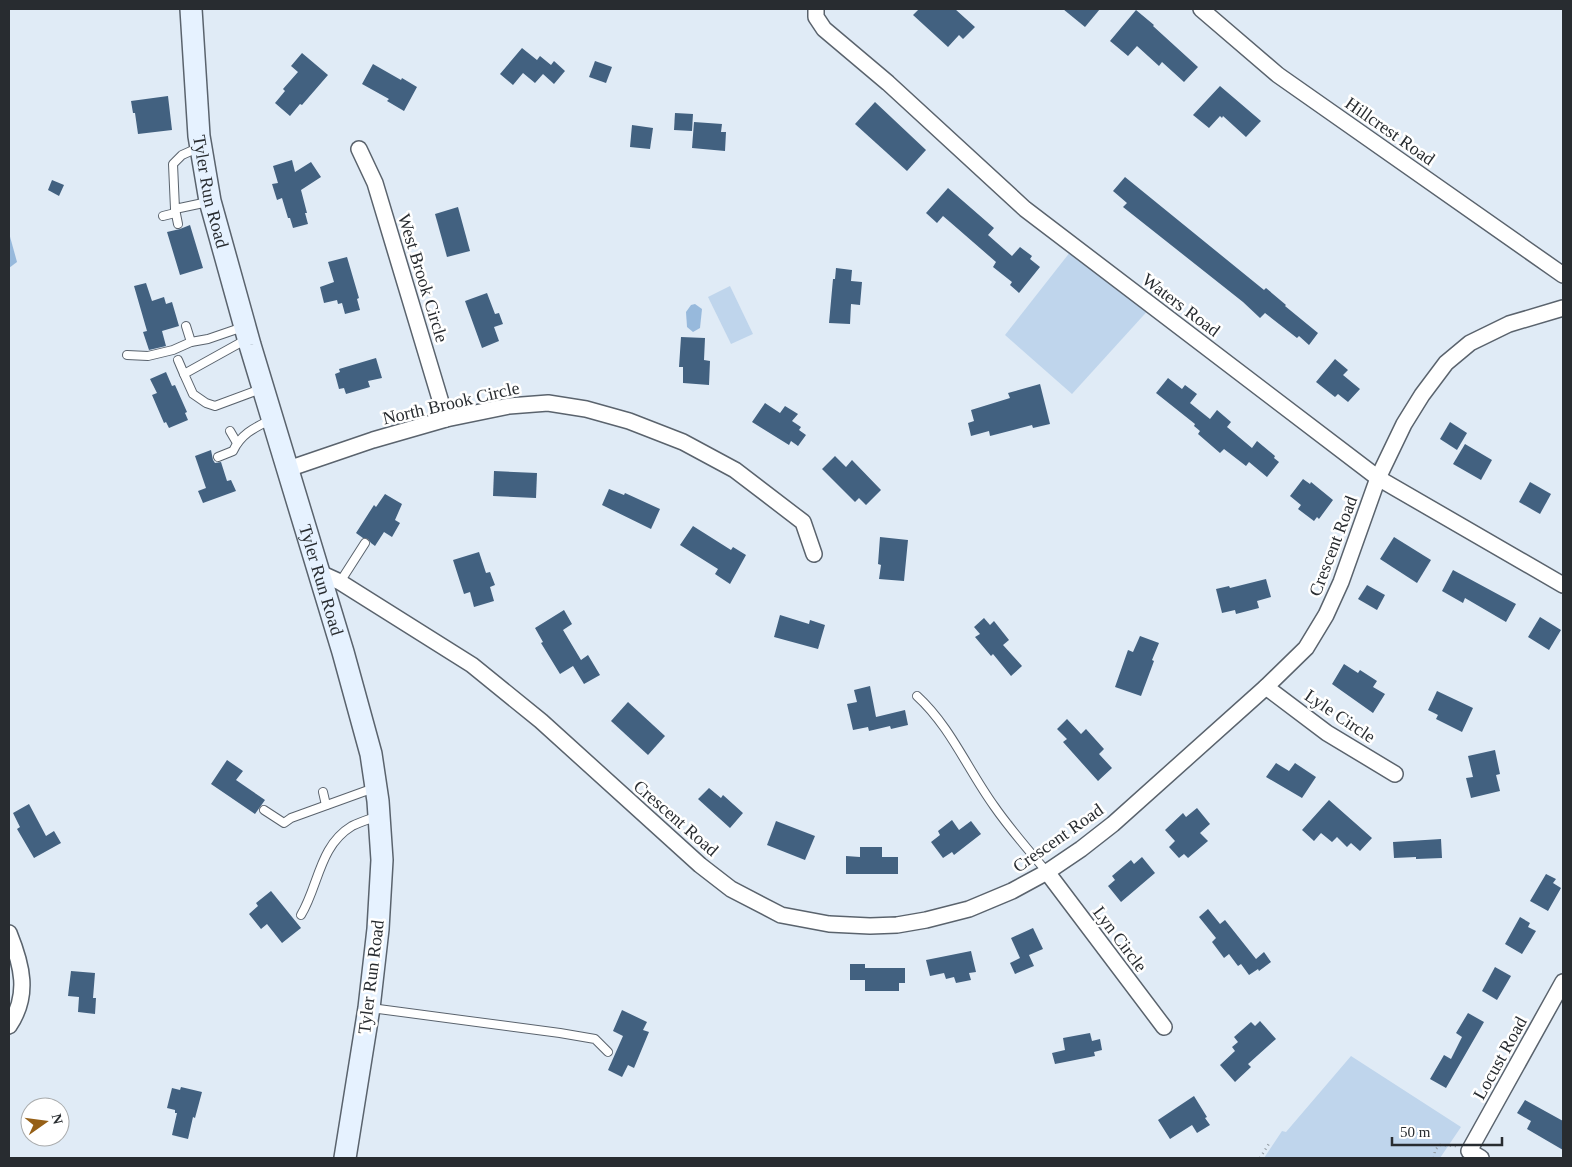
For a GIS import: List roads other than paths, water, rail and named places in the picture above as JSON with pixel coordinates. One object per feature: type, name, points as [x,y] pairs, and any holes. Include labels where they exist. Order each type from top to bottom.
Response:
[{"type":"street","name":"Tyler Run Road","points":[[191,9],[200,147],[210,201],[246,332],[343,652],[371,754],[380,815],[382,860],[378,929],[369,1008],[345,1158]]},
{"type":"street","name":"Waters Road","points":[[816,9],[816,17],[824,29],[888,83],[1025,209],[1378,478],[1563,585]]},
{"type":"street","name":"Hillcrest Road","points":[[1201,9],[1278,74],[1563,275]]},
{"type":"street","name":"West Brook Circle","points":[[359,149],[375,183],[446,419]]},
{"type":"street","name":"Crescent Road","points":[[318,572],[340,582],[472,665],[541,721],[700,866],[731,889],[781,915],[845,926],[907,924],[926,920],[968,909],[1012,891],[1047,872],[1082,849],[1113,824],[1266,687],[1306,648],[1326,615],[1341,582],[1378,478],[1404,424],[1422,395],[1446,363],[1470,344],[1510,324],[1563,308]]},
{"type":"street","name":"North Brook Circle","points":[[288,469],[373,440],[446,419],[509,406],[548,403],[586,409],[629,421],[683,442],[735,470],[803,522],[814,554]]},
{"type":"street","name":"Lyle Circle","points":[[1266,687],[1327,733],[1395,774]]},
{"type":"street","name":"Lyn Circle","points":[[1047,872],[1164,1028]]},
{"type":"street","points":[[9,933],[18,956],[23,990],[15,1017],[9,1026]]},
{"type":"street","name":"Locust Road","points":[[1475,1155],[1563,982]]},
{"type":"lane","points":[[178,224],[175,211],[174,164],[182,155],[200,147]]},
{"type":"lane","points":[[163,216],[210,201]]},
{"type":"lane","points":[[186,326],[191,342]]},
{"type":"lane","points":[[127,355],[148,356],[173,350],[191,342],[246,332]]},
{"type":"lane","points":[[184,374],[246,332]]},
{"type":"lane","points":[[178,360],[193,394],[206,403],[215,406],[263,388]]},
{"type":"lane","points":[[218,457],[233,451],[237,443],[249,430],[272,419]]},
{"type":"lane","points":[[230,431],[237,443]]},
{"type":"lane","points":[[340,582],[366,543]]},
{"type":"lane","points":[[917,696],[928,706],[954,743],[993,806],[1047,872]]},
{"type":"lane","points":[[264,810],[284,823],[291,818],[376,787]]},
{"type":"lane","points":[[323,792],[326,805]]},
{"type":"lane","points":[[301,915],[310,901],[320,867],[332,843],[352,826],[380,815]]},
{"type":"lane","points":[[369,1008],[595,1039],[608,1052]]}]
